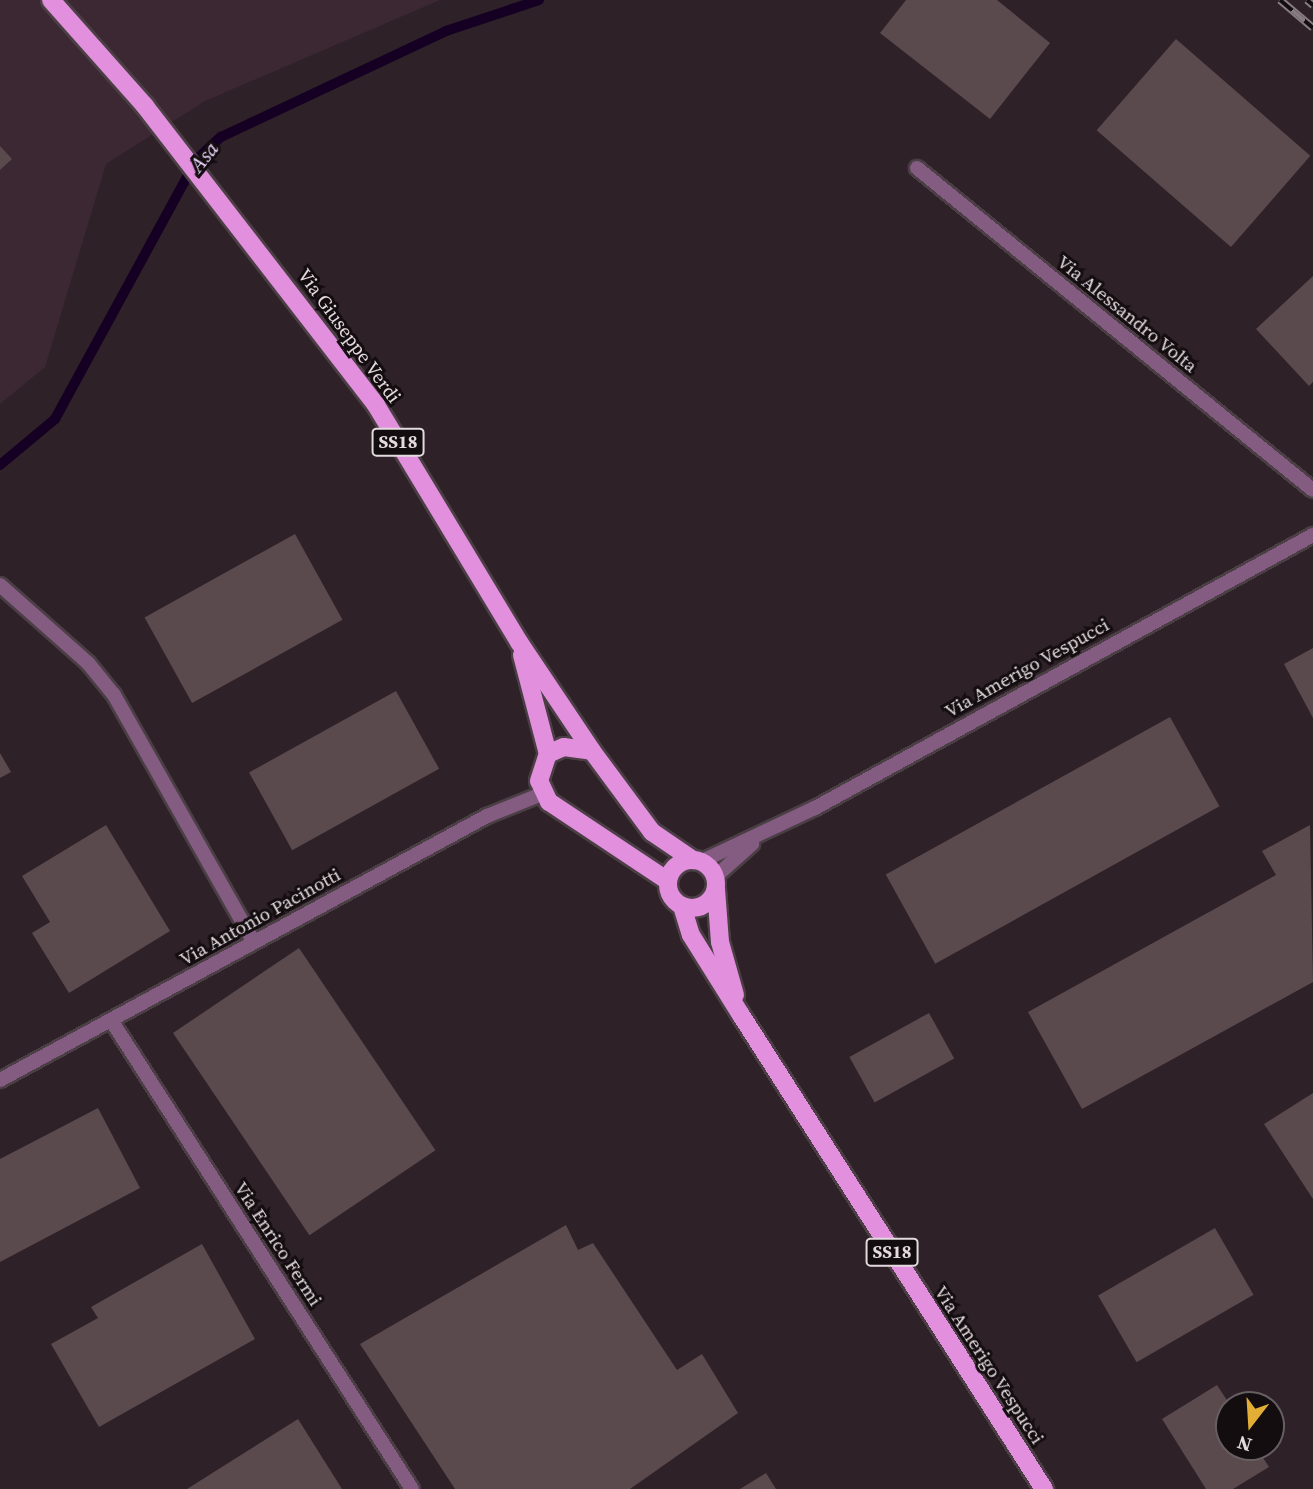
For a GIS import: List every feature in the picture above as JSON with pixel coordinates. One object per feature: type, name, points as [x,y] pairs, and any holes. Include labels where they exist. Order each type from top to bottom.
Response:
[{"type":"main road","name":"Via Giuseppe Verdi","points":[[51,0],[145,106],[262,252],[376,405],[519,642],[592,751],[652,832],[696,861]]},
{"type":"main road","name":"Via Giuseppe Verdi","points":[[519,642],[548,754],[540,770],[542,794]]},
{"type":"main road","points":[[548,754],[564,747],[592,751]]},
{"type":"main road","name":"SS18","points":[[542,794],[562,813],[668,881],[671,896],[682,906]]},
{"type":"main road","points":[[668,881],[676,866],[696,861]]},
{"type":"main road","name":"SS18","points":[[696,861],[715,881]]},
{"type":"main road","points":[[682,906],[704,905],[715,881]]},
{"type":"main road","name":"Via Amerigo Vespucci","points":[[715,881],[720,942],[741,1015]]},
{"type":"main road","name":"Via Amerigo Vespucci","points":[[682,906],[691,934],[741,1015],[1044,1489]]},
{"type":"street","name":"Via Alessandro Volta","points":[[917,168],[1313,490]]},
{"type":"street","name":"Via Amerigo Vespucci","points":[[696,861],[761,836],[1313,535]]},
{"type":"street","points":[[0,585],[88,663],[114,695],[254,942]]},
{"type":"street","name":"Via Antonio Pacinotti","points":[[0,1080],[486,816],[542,794]]},
{"type":"street","name":"Via Amerigo Vespucci","points":[[715,881],[761,836]]},
{"type":"street","name":"Via Enrico Fermi","points":[[111,1020],[412,1489]]},
{"type":"shaded area","points":[[0,0],[440,0],[205,101],[106,164],[45,367],[0,404]]},
{"type":"building","points":[[906,0],[997,0],[1050,43],[990,119],[880,33]]},
{"type":"building","points":[[1176,39],[1310,156],[1231,247],[1097,130]]},
{"type":"building","points":[[0,146],[12,159],[0,170]]},
{"type":"building","points":[[1313,276],[1313,382],[1309,386],[1256,329]]},
{"type":"building","points":[[295,534],[343,620],[192,703],[145,617]]},
{"type":"building","points":[[1313,648],[1313,718],[1284,664]]},
{"type":"building","points":[[396,691],[439,769],[292,850],[249,772]]},
{"type":"building","points":[[1170,717],[1219,806],[935,964],[886,875]]},
{"type":"building","points":[[0,753],[11,772],[0,778]]},
{"type":"building","points":[[106,825],[170,931],[69,993],[32,933],[50,922],[22,876]]},
{"type":"building","points":[[1310,825],[1313,982],[1082,1109],[1028,1012],[1276,875],[1262,851]]},
{"type":"building","points":[[299,948],[435,1150],[309,1235],[173,1033]]},
{"type":"building","points":[[929,1013],[954,1058],[875,1103],[849,1057]]},
{"type":"building","points":[[1313,1093],[1313,1199],[1264,1124]]},
{"type":"building","points":[[98,1108],[140,1188],[0,1262],[0,1159]]},
{"type":"building","points":[[566,1225],[578,1250],[593,1243],[677,1370],[702,1354],[738,1413],[630,1489],[455,1489],[360,1344]]},
{"type":"building","points":[[1215,1228],[1254,1295],[1137,1362],[1098,1296]]},
{"type":"building","points":[[202,1244],[255,1339],[99,1427],[51,1344],[98,1318],[91,1307]]},
{"type":"building","points":[[1217,1385],[1221,1391],[1215,1391],[1215,1461],[1265,1461],[1269,1467],[1233,1489],[1206,1489],[1162,1419]]},
{"type":"building","points":[[298,1419],[342,1489],[187,1489]]},
{"type":"building","points":[[766,1473],[776,1489],[740,1489]]},
{"type":"waterway","name":"Asa","points":[[0,465],[55,419],[197,159],[221,137],[446,31],[539,0]]},
{"type":"railway","points":[[1280,0],[1313,28]]},
{"type":"railway","points":[[1307,0],[1313,5]]}]
